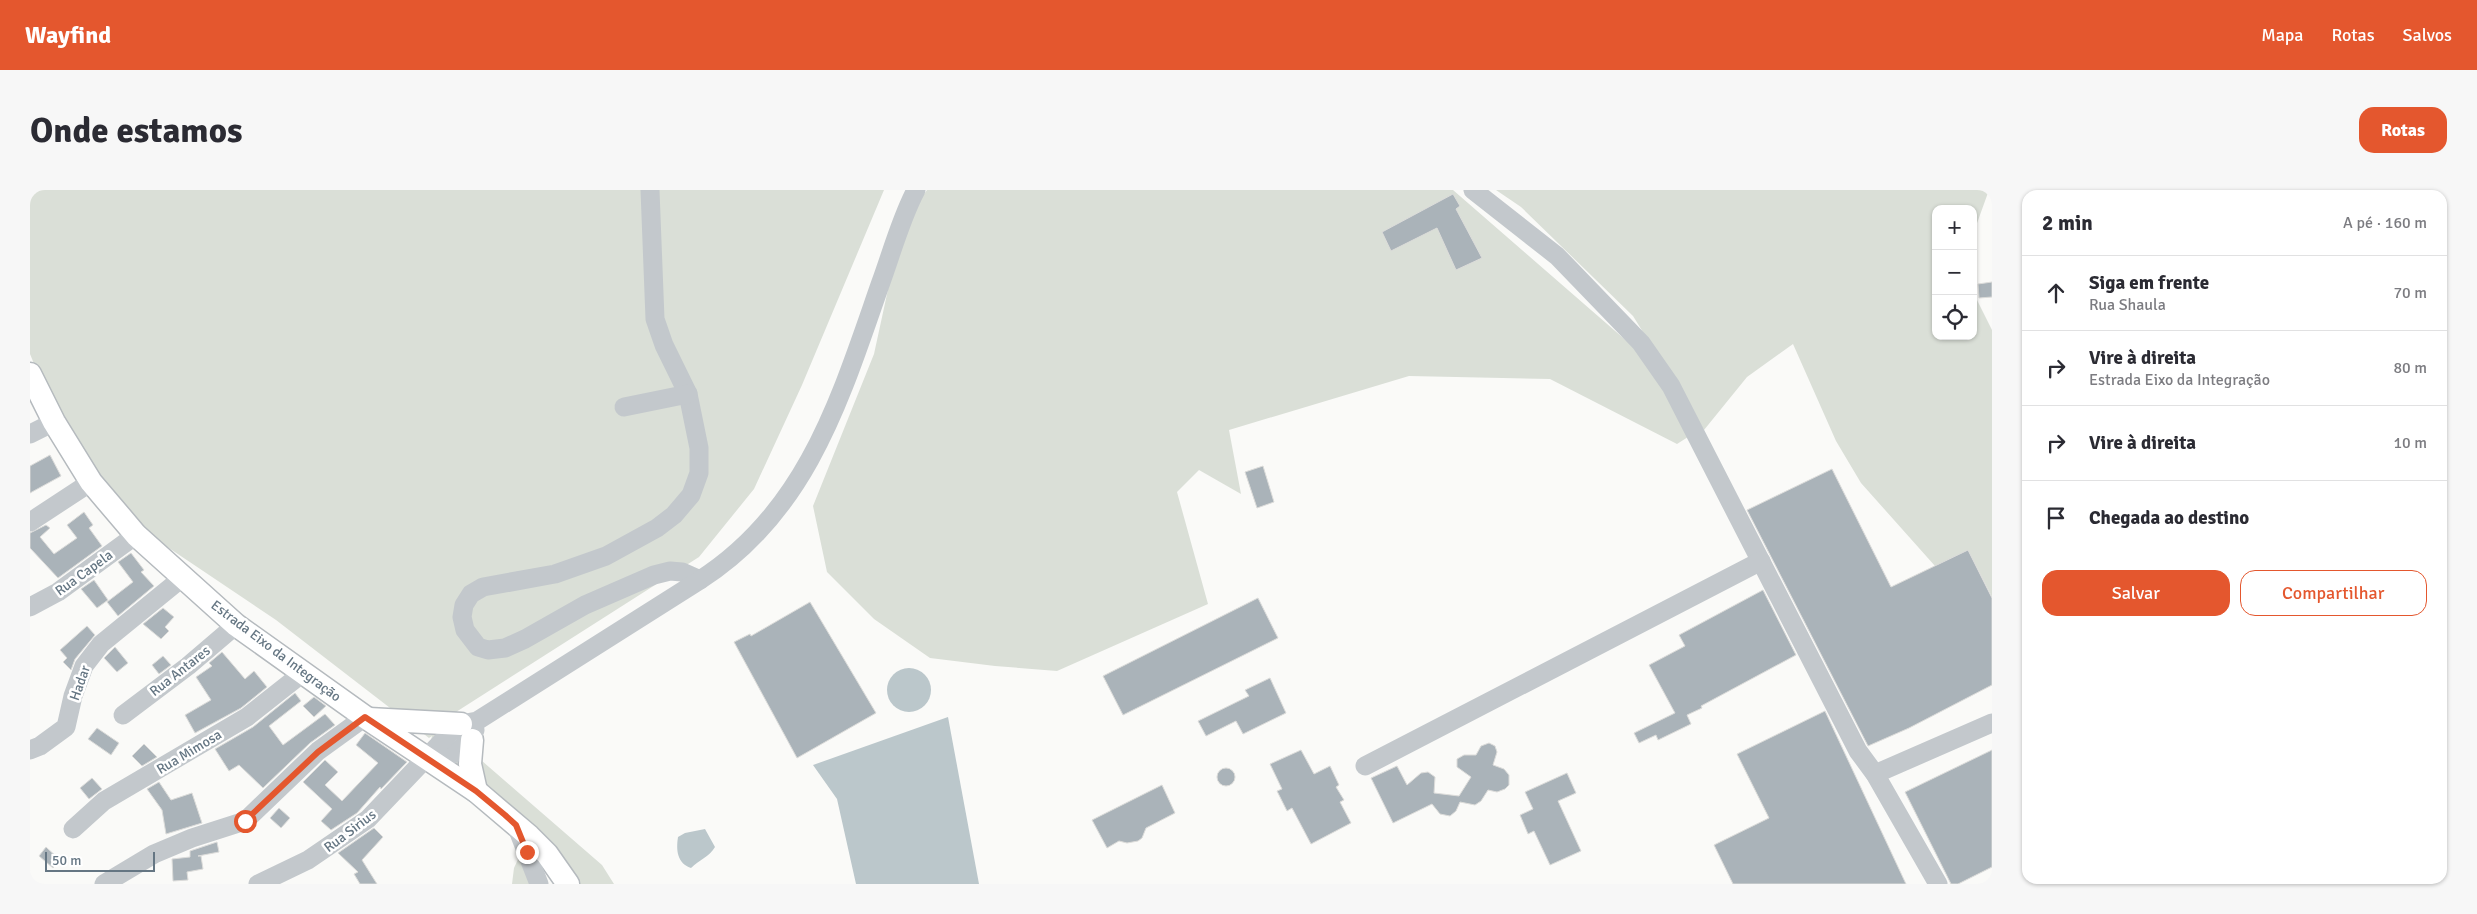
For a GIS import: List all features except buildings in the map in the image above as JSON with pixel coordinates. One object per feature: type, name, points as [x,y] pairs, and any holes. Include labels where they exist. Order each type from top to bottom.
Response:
[{"type":"main road","name":"Estrada Eixo da Integração","points":[[30,374],[54,422],[91,482],[136,535],[236,625],[367,718],[476,791],[547,854],[568,884]]},
{"type":"main road","points":[[367,718],[470,728],[470,764],[476,791]]},
{"type":"street","points":[[650,190],[655,319],[664,346],[688,394],[699,448],[699,474],[691,495],[674,515],[657,528],[606,556],[577,568],[536,578],[483,587],[471,594],[464,605],[462,617],[465,630],[478,647],[488,650],[505,648],[525,639],[585,605],[654,575],[670,571],[682,572],[700,580]]},
{"type":"street","name":"Rua Sirius","points":[[258,884],[308,860],[368,819],[431,760],[439,743],[470,728],[725,564],[757,535],[792,492],[823,435],[852,366],[916,190]]},
{"type":"street","points":[[1473,190],[1558,256],[1641,343],[1671,386],[1858,751],[1875,774],[1938,884]]},
{"type":"street","points":[[624,407],[688,394]]},
{"type":"street","points":[[30,434],[54,422]]},
{"type":"street","points":[[30,522],[91,482]]},
{"type":"street","name":"Rua Capela","points":[[30,607],[58,592],[136,535]]},
{"type":"street","points":[[1365,766],[1762,561]]},
{"type":"street","name":"Hadar","points":[[30,750],[40,746],[66,727],[79,679],[89,656],[182,578]]},
{"type":"street","name":"Rua Antares","points":[[123,715],[188,666],[236,625]]},
{"type":"street","name":"Rua Mimosa","points":[[73,829],[104,801],[247,716],[304,672]]},
{"type":"street","points":[[104,884],[154,854],[192,838],[245,821],[318,752],[367,718]]},
{"type":"street","points":[[1875,774],[1992,723]]},
{"type":"street","points":[[516,825],[539,884]]},
{"type":"shaded area","points":[[30,190],[884,190],[802,385],[754,489],[699,557],[456,712],[437,730],[474,754],[602,865],[614,884],[568,884],[427,758],[432,736],[429,738],[276,620],[151,536],[96,472],[48,398],[30,354]]},
{"type":"shaded area","points":[[927,190],[1453,190],[1660,370],[1688,437],[1677,444],[1550,379],[1409,376],[1229,430],[1241,494],[1199,470],[1177,492],[1208,604],[1057,671],[930,658],[874,619],[827,572],[813,506],[874,354],[902,225]]},
{"type":"shaded area","points":[[1496,190],[1989,190],[1977,223],[1977,205],[1932,205],[1932,340],[1977,340],[1977,300],[1992,330],[1992,597],[1968,550],[1935,566],[1861,483],[1836,441],[1793,344],[1747,377],[1704,430],[1633,316],[1521,207]]},
{"type":"shaded area","points":[[913,668],[925,674],[930,681],[930,699],[925,706],[918,711],[905,712],[897,709],[890,702],[887,686],[890,678],[897,671]]},
{"type":"shaded area","points":[[948,717],[979,884],[856,884],[837,799],[813,765]]},
{"type":"shaded area","points":[[705,829],[715,847],[691,868],[686,866],[678,856],[678,837],[685,833]]},
{"type":"shaded area","points":[[520,855],[532,884],[512,884],[514,868]]},
{"type":"route","points":[[245,821],[295,776],[318,752],[365,717],[476,791],[505,815],[516,825],[527,852]]}]
